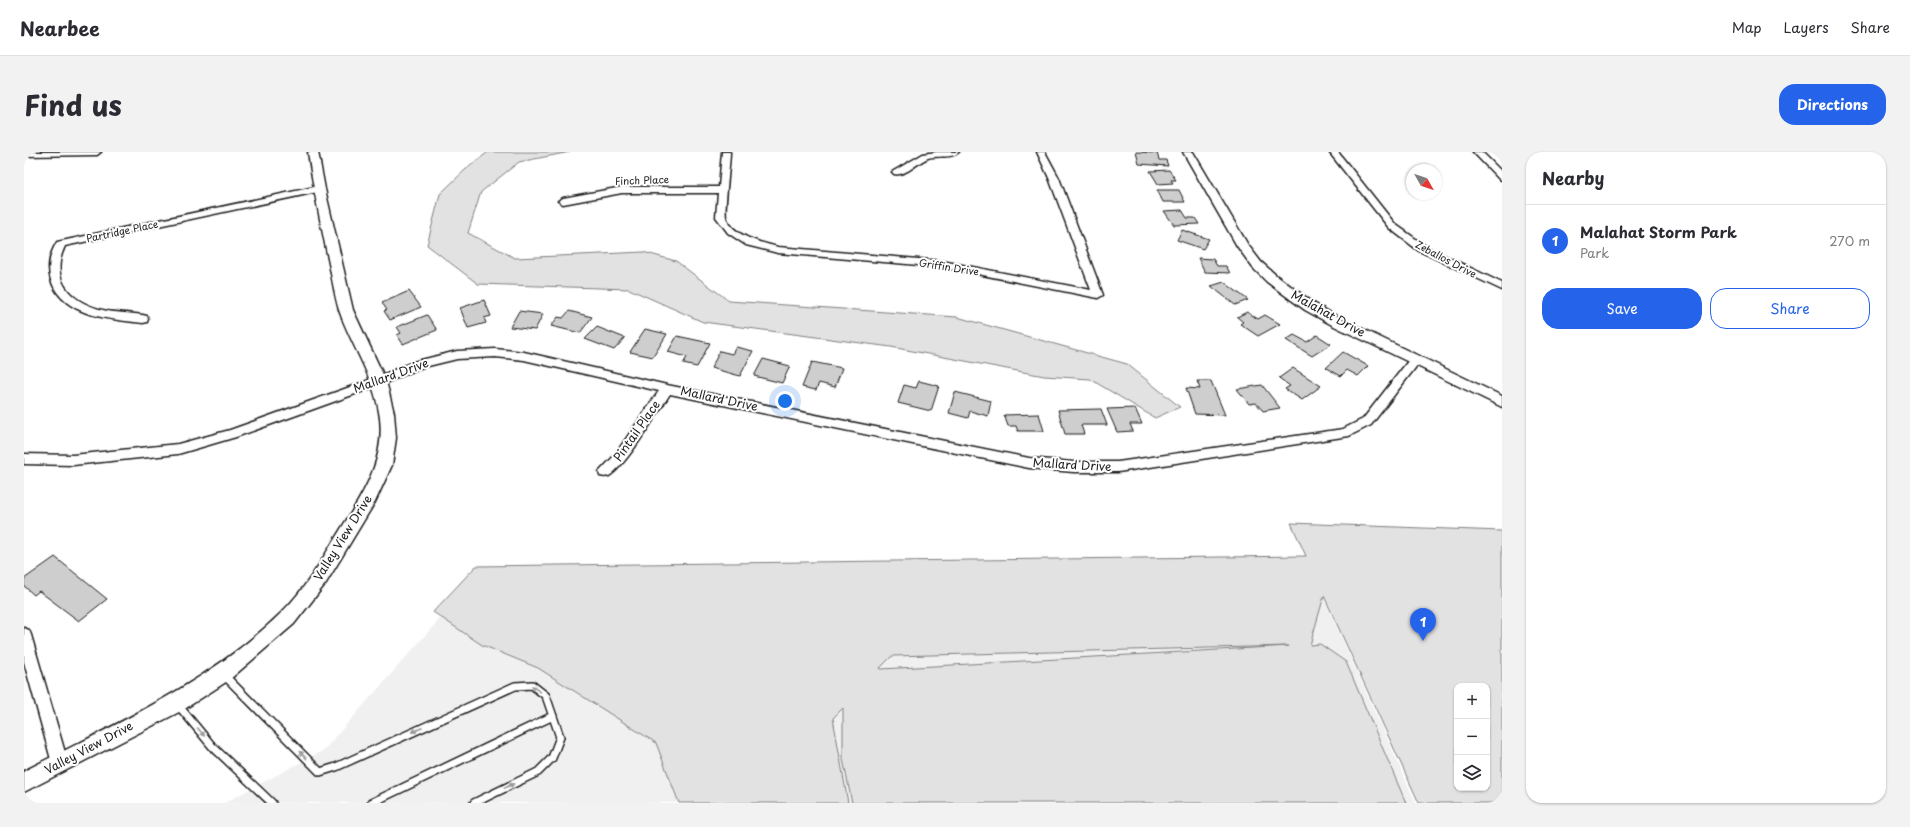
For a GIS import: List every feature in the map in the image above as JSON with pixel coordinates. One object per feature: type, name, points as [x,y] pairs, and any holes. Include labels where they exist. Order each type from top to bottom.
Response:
[{"type":"street","points":[[24,153],[97,152]]},
{"type":"street","name":"Valley View Drive","points":[[24,782],[176,702],[222,674],[288,618],[320,578],[367,502],[384,465],[388,438],[387,414],[379,381],[346,310],[319,189],[313,152]]},
{"type":"street","name":"Griffin Drive","points":[[726,152],[721,217],[732,231],[750,243],[778,250],[942,264],[1098,295],[1054,178],[1041,152]]},
{"type":"street","points":[[897,172],[926,156],[955,152]]},
{"type":"street","name":"Malahat Drive","points":[[1188,152],[1243,246],[1257,265],[1288,292],[1323,314],[1502,402]]},
{"type":"street","name":"Zeballos Drive","points":[[1333,152],[1392,226],[1423,249],[1502,287]]},
{"type":"street","points":[[1477,152],[1502,177]]},
{"type":"street","name":"Partridge Place","points":[[144,319],[110,315],[90,310],[74,303],[61,292],[54,273],[54,258],[60,244],[319,189]]},
{"type":"street","name":"Finch Place","points":[[564,201],[622,190],[723,190]]},
{"type":"street","name":"Mallard Drive","points":[[24,459],[73,460],[178,449],[232,434],[379,381],[417,365],[457,355],[496,353],[524,356],[667,389],[1030,463],[1073,467],[1118,467],[1346,433],[1367,422],[1416,359]]},
{"type":"street","name":"Pintail Place","points":[[605,472],[619,459],[667,389]]},
{"type":"street","points":[[24,635],[60,763]]},
{"type":"lane","points":[[222,674],[320,772],[515,686],[532,685],[546,696],[560,737],[552,758],[538,772],[474,803]]},
{"type":"lane","points":[[176,702],[212,746],[272,803]]},
{"type":"lane","points":[[371,803],[553,716]]},
{"type":"shaded area","points":[[488,152],[570,152],[519,162],[481,192],[468,233],[515,258],[643,252],[676,261],[729,301],[957,317],[1127,364],[1180,407],[1155,418],[1090,379],[1044,376],[891,347],[703,322],[629,289],[478,284],[427,245],[440,194],[465,170]]},
{"type":"shaded area","points":[[1291,523],[1502,531],[1502,803],[1419,803],[1324,596],[1310,645],[1320,644],[1346,662],[1406,803],[852,803],[843,759],[843,708],[833,718],[848,803],[679,803],[656,743],[538,668],[482,645],[433,612],[476,566],[1306,556]],"holes":[[[1289,646],[880,668],[892,656]]]},
{"type":"shaded area","points":[[1308,563],[1416,803],[224,803],[324,750],[482,571]]},
{"type":"building","points":[[1136,152],[1157,153],[1159,160],[1166,160],[1168,166],[1139,164]]},
{"type":"building","points":[[1169,170],[1176,180],[1171,180],[1173,183],[1158,184],[1150,171]]},
{"type":"building","points":[[1157,190],[1179,190],[1185,202],[1163,202]]},
{"type":"building","points":[[1182,210],[1187,218],[1195,218],[1199,224],[1174,225],[1164,211]]},
{"type":"building","points":[[1182,230],[1209,239],[1203,249],[1177,240]]},
{"type":"building","points":[[1198,258],[1213,259],[1217,266],[1226,266],[1230,273],[1205,272]]},
{"type":"building","points":[[1224,282],[1248,300],[1235,305],[1211,286]]},
{"type":"building","points":[[409,291],[421,307],[390,320],[384,311],[387,310],[382,303]]},
{"type":"building","points":[[484,300],[491,316],[484,318],[486,323],[468,328],[460,308]]},
{"type":"building","points":[[519,311],[543,314],[535,330],[510,327]]},
{"type":"building","points":[[569,311],[592,317],[580,333],[551,326],[558,317],[563,318]]},
{"type":"building","points":[[1247,312],[1258,319],[1265,315],[1280,324],[1258,336],[1240,324],[1243,322],[1237,317]]},
{"type":"building","points":[[427,315],[437,330],[403,344],[397,335],[401,333],[397,327]]},
{"type":"building","points":[[597,327],[625,338],[614,350],[585,339]]},
{"type":"building","points":[[645,329],[667,334],[653,357],[630,352]]},
{"type":"building","points":[[1294,335],[1307,342],[1317,335],[1331,344],[1312,356],[1286,340]]},
{"type":"building","points":[[677,336],[710,343],[697,367],[683,364],[687,357],[668,352]]},
{"type":"building","points":[[736,347],[753,351],[740,376],[711,368],[720,351],[732,354]]},
{"type":"building","points":[[1343,352],[1368,366],[1358,376],[1347,370],[1341,376],[1326,368]]},
{"type":"building","points":[[763,359],[790,366],[782,383],[754,376]]},
{"type":"building","points":[[812,362],[842,368],[835,387],[819,383],[816,390],[802,387]]},
{"type":"building","points":[[1293,368],[1321,386],[1302,400],[1285,389],[1290,386],[1279,378]]},
{"type":"building","points":[[919,381],[939,386],[931,411],[898,403],[904,385],[916,388]]},
{"type":"building","points":[[1197,381],[1211,381],[1225,415],[1195,414],[1186,388],[1200,389]]},
{"type":"building","points":[[1262,385],[1280,408],[1263,411],[1256,403],[1249,404],[1237,389]]},
{"type":"building","points":[[955,392],[991,401],[988,416],[970,411],[968,418],[949,413]]},
{"type":"building","points":[[1135,408],[1142,424],[1130,424],[1133,431],[1117,432],[1107,409]]},
{"type":"building","points":[[1101,409],[1107,425],[1081,425],[1084,434],[1065,434],[1058,410]]},
{"type":"building","points":[[1039,414],[1044,431],[1018,431],[1016,426],[1008,426],[1004,415]]},
{"type":"building","points":[[55,557],[107,599],[79,621],[39,591],[34,595],[24,586],[24,579]]},
{"type":"place","name":"Malahat Storm Park","points":[[1423,641]]}]
